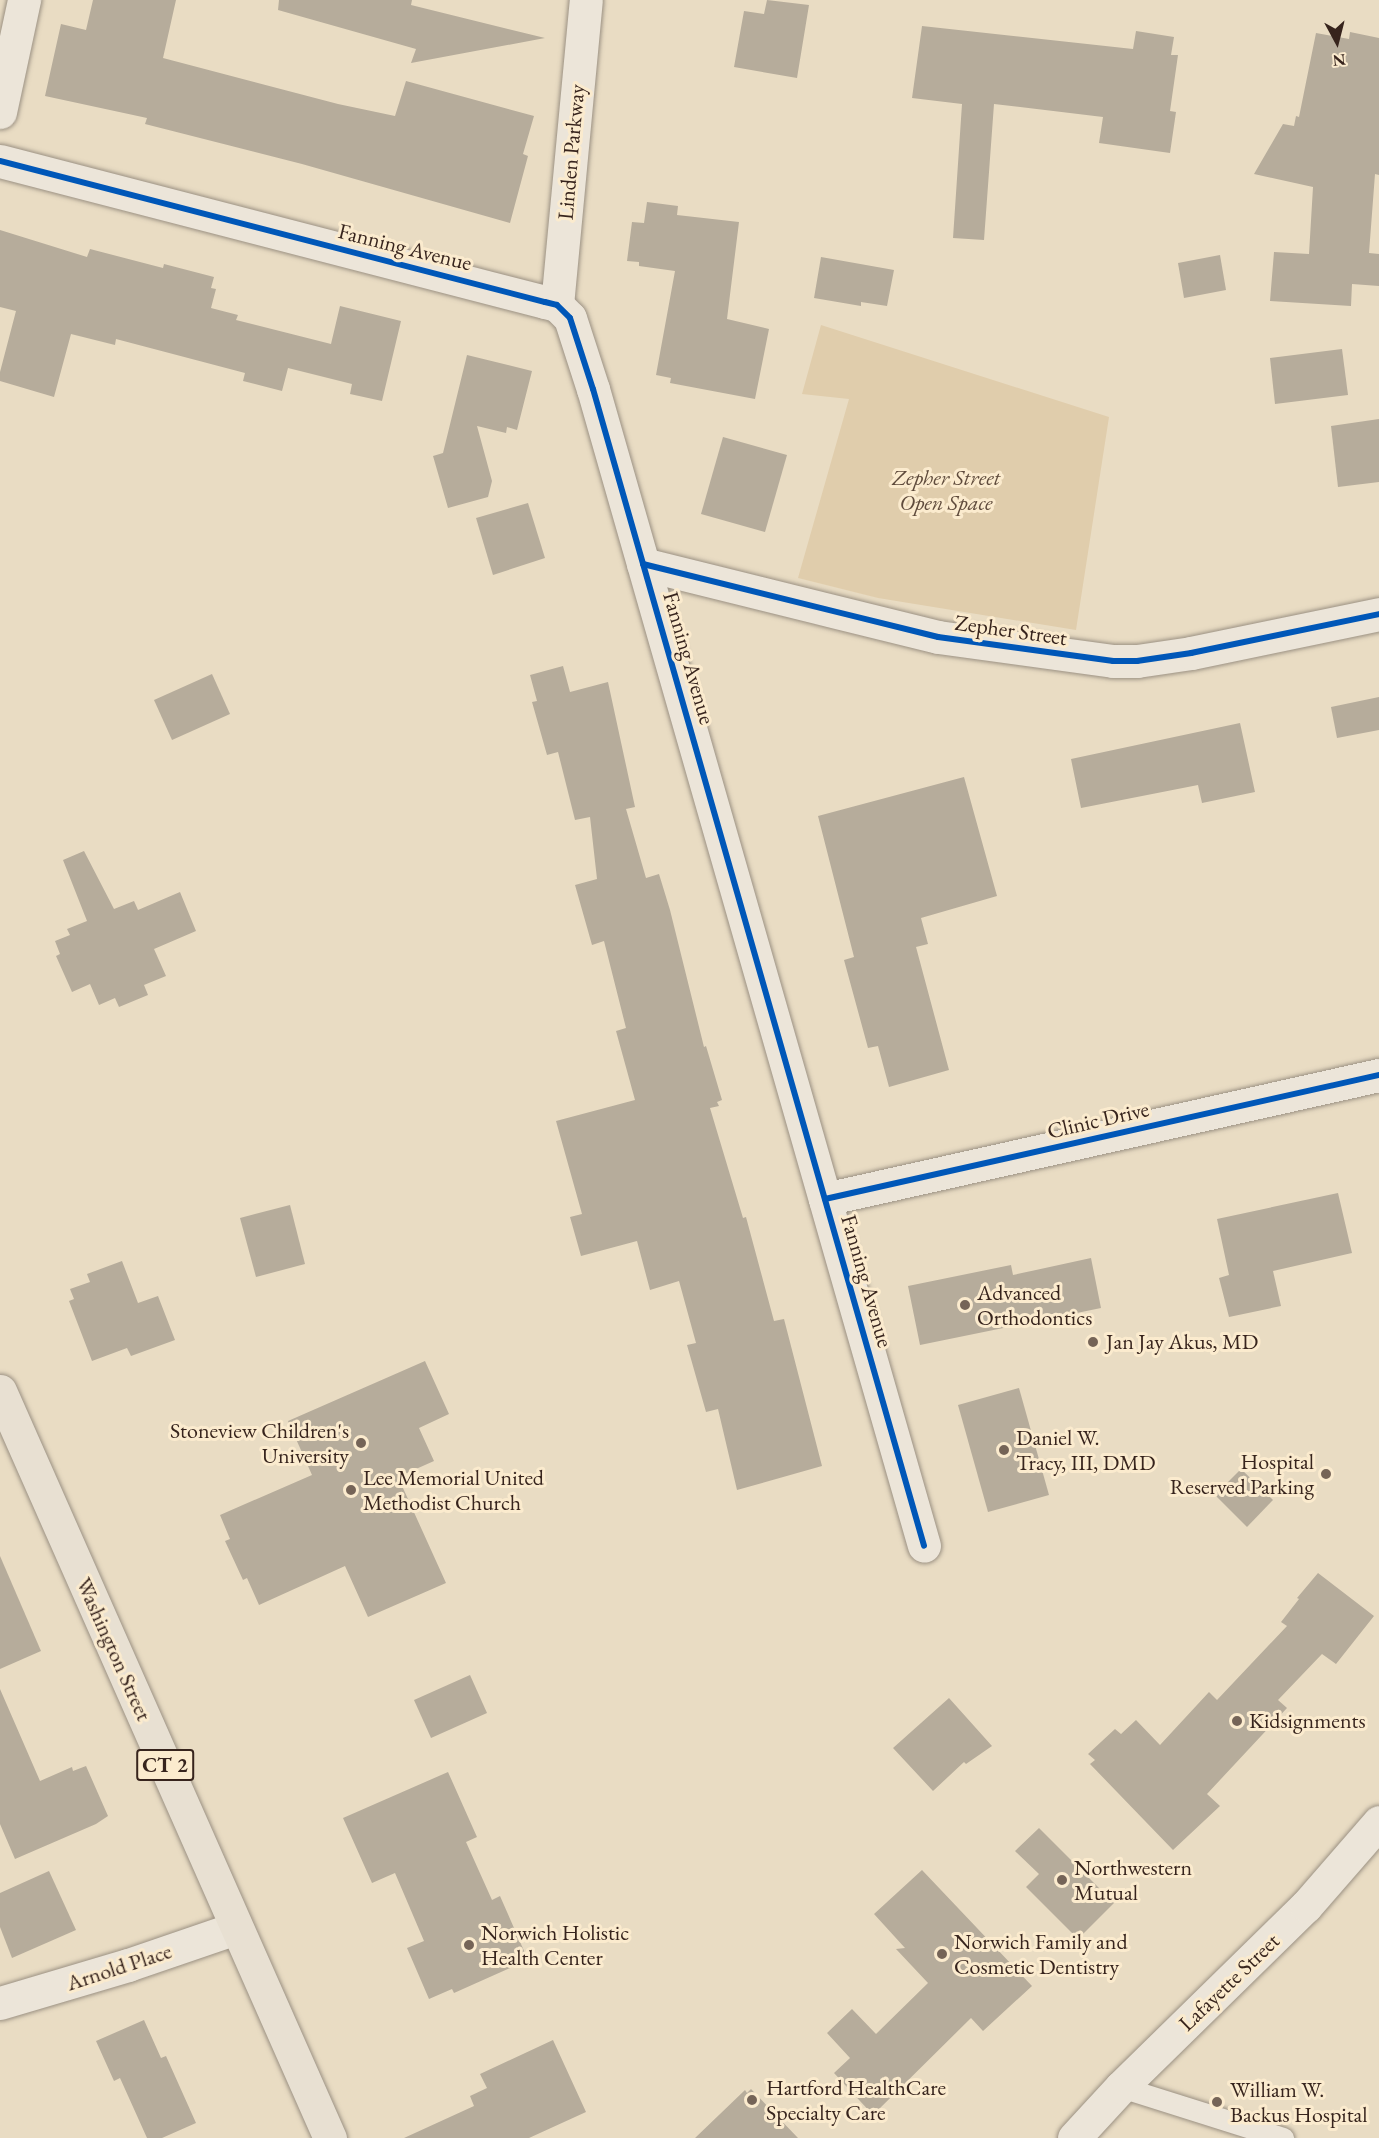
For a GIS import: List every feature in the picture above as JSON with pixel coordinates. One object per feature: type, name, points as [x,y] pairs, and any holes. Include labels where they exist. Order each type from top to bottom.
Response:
[{"type":"highway","name":"Washington Street","points":[[2,1399],[330,2138]]},
{"type":"street","points":[[0,112],[24,0]]},
{"type":"street","name":"Linden Parkway","points":[[557,305],[586,0]]},
{"type":"street","name":"Fanning Avenue","points":[[0,161],[557,305],[565,310],[574,326],[924,1546]]},
{"type":"street","name":"Zepher Street","points":[[643,564],[938,637],[1113,661],[1137,661],[1191,653],[1379,614]]},
{"type":"street","name":"Clinic Drive","points":[[825,1199],[1379,1075]]},
{"type":"street","name":"Lafayette Street","points":[[1074,2138],[1121,2087],[1306,1906],[1379,1822]]},
{"type":"street","name":"Arnold Place","points":[[0,2003],[128,1965],[236,1928]]},
{"type":"lane","points":[[1121,2087],[1283,2138]]},
{"type":"green space","name":"Zepher Street Open Space","points":[[821,325],[1109,417],[1076,630],[878,598],[798,578],[849,399],[802,394]]},
{"type":"building","points":[[93,0],[176,0],[163,58],[338,104],[395,116],[406,81],[534,116],[523,154],[528,156],[510,223],[302,164],[145,124],[147,118],[45,96],[61,24],[86,30]]},
{"type":"building","points":[[279,0],[412,0],[411,5],[545,38],[411,63],[416,49],[278,10]]},
{"type":"building","points":[[767,0],[809,5],[797,78],[734,67],[744,11],[764,14]]},
{"type":"building","points":[[922,26],[1133,49],[1136,31],[1174,37],[1171,55],[1178,55],[1170,111],[1176,112],[1170,153],[1099,143],[1103,117],[994,104],[984,240],[953,238],[962,104],[912,98]]},
{"type":"building","points":[[1350,32],[1379,38],[1379,175],[1375,174],[1369,253],[1379,254],[1379,286],[1352,284],[1351,306],[1270,301],[1274,252],[1309,254],[1313,187],[1254,174],[1283,124],[1294,126],[1296,116],[1299,117],[1316,33],[1349,39]]},
{"type":"building","points":[[647,202],[678,206],[677,215],[739,222],[727,319],[769,329],[755,399],[670,383],[671,378],[656,375],[675,271],[639,266],[639,262],[627,261],[632,222],[644,223]]},
{"type":"building","points":[[0,230],[87,257],[90,249],[163,268],[164,264],[214,277],[211,288],[216,289],[211,308],[238,315],[236,320],[331,344],[340,306],[401,321],[382,401],[350,394],[352,384],[288,368],[282,391],[243,381],[245,373],[116,339],[115,345],[71,334],[54,397],[0,381],[0,372],[16,311],[0,307]]},
{"type":"building","points":[[1220,255],[1226,290],[1184,298],[1178,263]]},
{"type":"building","points":[[821,257],[894,270],[887,306],[861,302],[861,306],[814,298]]},
{"type":"building","points":[[1342,349],[1348,395],[1275,404],[1270,358]]},
{"type":"building","points":[[467,355],[532,371],[517,430],[507,427],[506,433],[477,426],[492,481],[488,497],[448,508],[433,456],[443,453]]},
{"type":"building","points":[[1379,419],[1379,482],[1338,487],[1331,426]]},
{"type":"building","points":[[723,437],[787,455],[765,532],[701,514]]},
{"type":"building","points":[[528,503],[545,558],[493,575],[476,518]]},
{"type":"building","points":[[563,666],[570,692],[608,682],[635,807],[626,809],[646,878],[659,874],[670,910],[704,1047],[706,1046],[722,1100],[717,1102],[719,1106],[710,1108],[743,1218],[746,1217],[774,1321],[784,1319],[822,1466],[737,1490],[718,1409],[706,1412],[687,1345],[696,1343],[679,1281],[650,1290],[637,1241],[581,1256],[570,1217],[582,1214],[556,1121],[635,1100],[616,1031],[626,1028],[604,941],[592,945],[575,885],[597,879],[590,817],[575,820],[558,752],[547,755],[532,702],[537,701],[530,675]]},
{"type":"building","points":[[212,674],[230,714],[172,740],[154,700]]},
{"type":"building","points":[[1379,697],[1379,730],[1337,738],[1331,707]]},
{"type":"building","points":[[1240,723],[1255,792],[1202,803],[1198,785],[1081,808],[1071,759]]},
{"type":"building","points":[[964,777],[997,896],[921,918],[928,944],[916,947],[949,1070],[889,1087],[878,1046],[868,1048],[844,960],[854,957],[818,816]]},
{"type":"building","points":[[84,851],[114,909],[134,901],[138,910],[180,892],[196,931],[154,949],[166,976],[144,985],[148,995],[119,1007],[115,998],[99,1005],[90,984],[72,992],[56,956],[60,954],[55,941],[70,935],[67,929],[87,921],[63,860]]},
{"type":"building","points":[[1338,1193],[1352,1253],[1273,1271],[1281,1306],[1229,1317],[1219,1278],[1229,1275],[1217,1219]]},
{"type":"building","points":[[290,1205],[305,1264],[256,1277],[240,1218]]},
{"type":"building","name":"Advanced Orthodontics","points":[[1091,1258],[1101,1308],[920,1345],[908,1286],[1011,1265],[1013,1275]]},
{"type":"building","points":[[122,1261],[138,1303],[158,1296],[175,1340],[131,1356],[127,1348],[92,1361],[69,1301],[74,1299],[70,1289],[90,1282],[87,1274]]},
{"type":"building","name":"Lee Memorial United Methodist Church","points":[[425,1361],[449,1414],[419,1428],[434,1461],[398,1477],[446,1583],[368,1617],[345,1566],[259,1605],[247,1578],[243,1580],[225,1541],[230,1539],[220,1515],[312,1475],[288,1421]]},
{"type":"building","name":"Daniel W. Tracy, III, DMD","points":[[1019,1388],[1049,1495],[988,1512],[958,1405]]},
{"type":"building","points":[[1241,1469],[1273,1500],[1247,1527],[1215,1495]]},
{"type":"building","points":[[0,1556],[41,1651],[0,1669]]},
{"type":"building","points":[[1318,1573],[1374,1616],[1336,1664],[1322,1654],[1278,1700],[1287,1708],[1207,1794],[1220,1806],[1173,1850],[1090,1764],[1095,1760],[1088,1754],[1115,1729],[1121,1734],[1136,1720],[1160,1745],[1209,1692],[1217,1700],[1287,1626],[1281,1622]]},
{"type":"building","points":[[470,1675],[487,1713],[431,1738],[414,1700]]},
{"type":"building","points":[[0,1689],[40,1781],[72,1767],[73,1771],[86,1766],[108,1816],[96,1824],[15,1859],[0,1824]]},
{"type":"building","points":[[949,1698],[992,1746],[966,1764],[964,1762],[933,1791],[893,1748]]},
{"type":"building","points":[[448,1772],[477,1837],[466,1842],[492,1900],[500,1896],[528,1960],[454,1993],[452,1989],[429,1999],[407,1948],[424,1941],[395,1873],[372,1883],[343,1818]]},
{"type":"building","name":"Northwestern Mutual","points":[[1039,1828],[1114,1903],[1078,1939],[1026,1887],[1039,1874],[1015,1851]]},
{"type":"building","points":[[922,1870],[1032,1986],[983,2031],[971,2018],[873,2115],[834,2073],[850,2058],[827,2033],[852,2009],[876,2034],[928,1983],[896,1949],[905,1948],[874,1914]]},
{"type":"building","points":[[49,1871],[76,1930],[12,1958],[0,1927],[0,1893]]},
{"type":"building","points":[[144,2020],[161,2058],[166,2056],[196,2123],[162,2138],[147,2138],[120,2078],[114,2081],[96,2041]]},
{"type":"building","points":[[553,2040],[586,2112],[529,2138],[404,2138],[474,2106],[470,2096],[487,2088],[480,2074]]},
{"type":"building","name":"Hartford HealthCare Specialty Care","points":[[751,2089],[798,2138],[695,2138],[745,2090],[747,2093]]},
{"type":"cycle path","points":[[0,161],[557,305],[570,318],[593,389],[924,1546]]},
{"type":"cycle path","points":[[643,564],[938,637],[1113,661],[1137,661],[1191,653],[1379,614]]},
{"type":"cycle path","points":[[825,1199],[1379,1075]]},
{"type":"place","name":"Advanced Orthodontics","points":[[965,1305]]},
{"type":"place","name":"Jan Jay Akus, MD","points":[[1093,1342]]},
{"type":"place","name":"Stoneview Children's University","points":[[361,1443]]},
{"type":"place","name":"Daniel W. Tracy, III, DMD","points":[[1004,1450]]},
{"type":"place","name":"Hospital Reserved Parking","points":[[1326,1474]]},
{"type":"place","name":"Lee Memorial United Methodist Church","points":[[351,1490]]},
{"type":"place","name":"Kidsignments","points":[[1237,1721]]},
{"type":"place","name":"Northwestern Mutual","points":[[1062,1880]]},
{"type":"place","name":"Norwich Holistic Health Center","points":[[469,1945]]},
{"type":"place","name":"Norwich Family and Cosmetic Dentistry","points":[[942,1954]]},
{"type":"place","name":"Hartford HealthCare Specialty Care","points":[[752,2100]]},
{"type":"place","name":"William W. Backus Hospital","points":[[1217,2102]]}]
